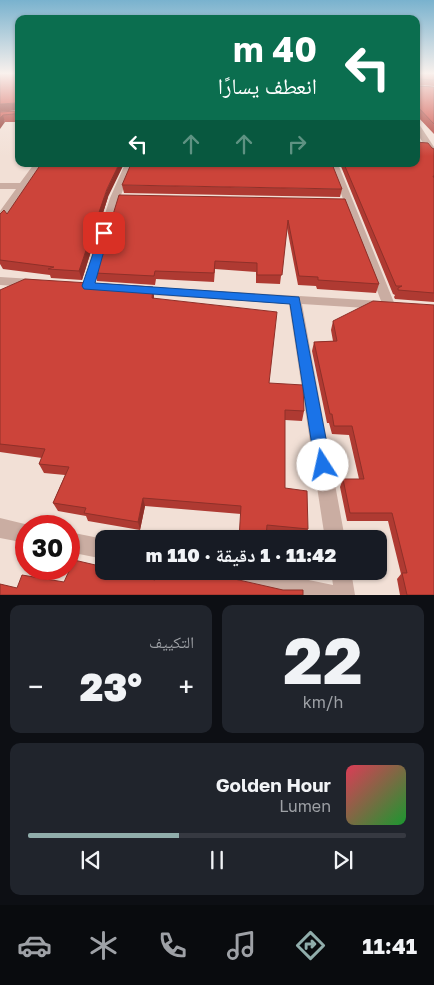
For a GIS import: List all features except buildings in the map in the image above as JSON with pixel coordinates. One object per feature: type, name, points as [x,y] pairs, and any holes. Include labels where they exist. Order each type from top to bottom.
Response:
[{"type":"street","points":[[0,115],[15,114]]},
{"type":"street","points":[[420,132],[434,153]]},
{"type":"street","points":[[420,143],[428,144]]},
{"type":"street","points":[[0,218],[36,167]]},
{"type":"street","points":[[88,286],[115,198],[128,167]]},
{"type":"street","points":[[127,289],[393,306],[343,202],[335,167]]},
{"type":"street","points":[[0,186],[21,186]]},
{"type":"street","points":[[115,198],[144,198]]},
{"type":"street","points":[[0,281],[49,284]]},
{"type":"street","points":[[295,300],[333,530]]},
{"type":"street","points":[[0,528],[15,531]]},
{"type":"street","points":[[80,544],[95,547]]},
{"type":"street","points":[[258,580],[331,595]]},
{"type":"street","points":[[342,580],[345,595]]},
{"type":"route","points":[[104,233],[88,286],[295,300],[323,465]]}]
